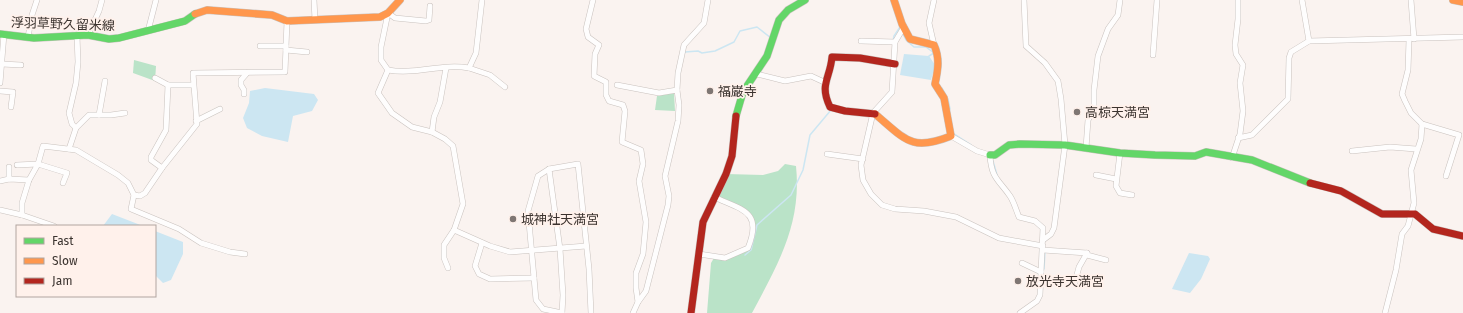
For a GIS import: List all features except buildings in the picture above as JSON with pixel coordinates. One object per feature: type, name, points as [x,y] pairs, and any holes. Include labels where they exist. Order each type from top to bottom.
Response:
[{"type":"street","points":[[28,38],[32,15],[37,0]]},
{"type":"street","points":[[88,35],[99,12],[102,0]]},
{"type":"street","points":[[148,30],[156,0]]},
{"type":"street","points":[[314,0],[315,20]]},
{"type":"street","points":[[400,0],[388,13],[381,46],[381,60],[388,70],[402,72],[456,66],[469,68],[490,75],[505,87]]},
{"type":"street","points":[[469,68],[476,53],[482,0]]},
{"type":"street","points":[[593,0],[586,29],[588,37],[599,45],[596,54],[594,76],[606,82],[606,95],[609,101],[623,105],[625,111],[622,142],[641,150],[643,164],[639,181],[646,222],[643,254],[636,273],[638,302]]},
{"type":"street","points":[[633,313],[638,302],[646,291],[668,205],[669,196],[665,176],[678,121],[678,74],[684,46],[704,23],[708,0]]},
{"type":"street","points":[[691,313],[703,222],[726,174],[732,156],[738,109],[743,92],[756,74],[766,56],[779,20],[788,10],[805,0]]},
{"type":"street","points":[[894,0],[910,39],[934,45]]},
{"type":"street","points":[[934,0],[929,23],[934,45],[940,61],[935,84],[944,98],[951,136],[977,151],[995,155],[1009,145],[1065,145],[1120,153],[1195,156],[1206,152],[1232,158],[1252,160],[1308,182],[1341,191],[1382,214],[1415,214],[1433,229],[1463,236]]},
{"type":"street","points":[[1024,0],[1026,46],[1045,63],[1058,81],[1065,145],[1054,228],[1043,246]]},
{"type":"street","points":[[1086,148],[1088,120],[1094,110],[1098,56],[1108,29],[1118,15],[1120,0]]},
{"type":"street","points":[[1153,55],[1157,0]]},
{"type":"street","points":[[1232,158],[1238,138],[1243,111],[1240,83],[1243,65],[1236,54],[1235,45],[1238,19],[1238,0]]},
{"type":"street","points":[[1302,0],[1309,40]]},
{"type":"street","points":[[1411,0],[1411,39],[1408,70],[1402,94],[1411,113],[1422,124],[1459,135],[1446,176]]},
{"type":"street","points":[[1453,0],[1463,2]]},
{"type":"street","points":[[388,13],[395,18],[426,21],[428,20],[430,6]]},
{"type":"street","name":"浮羽草野久留米線","points":[[2,34],[28,38],[64,35],[88,35],[109,38],[185,21],[196,13],[207,10],[272,15],[287,21],[380,17],[388,13]]},
{"type":"street","points":[[134,195],[140,196],[145,192],[196,124],[193,73],[285,72],[287,21]]},
{"type":"street","points":[[904,27],[895,42],[895,64],[891,95],[873,113],[863,158],[862,166],[864,180],[871,194],[882,205],[895,209],[924,211],[956,217],[999,238],[1087,253],[1087,255],[1106,260]]},
{"type":"street","points":[[0,83],[2,64],[2,34]]},
{"type":"street","points":[[76,128],[72,124],[69,112],[76,83],[78,62],[77,36]]},
{"type":"street","points":[[1238,138],[1252,135],[1285,103],[1288,98],[1289,58],[1291,52],[1309,40],[1463,37]]},
{"type":"street","points":[[861,40],[895,42]]},
{"type":"street","points":[[260,46],[286,48],[306,52]]},
{"type":"street","points":[[895,64],[860,58],[832,56],[832,67],[824,82],[826,99],[830,107],[845,111],[873,113],[906,140],[919,143],[933,143],[951,136]]},
{"type":"street","points":[[2,64],[22,65]]},
{"type":"street","points":[[432,132],[434,116],[440,102],[446,68]]},
{"type":"street","points":[[388,70],[378,93],[385,106],[392,114],[412,127],[432,132],[450,142],[454,146],[458,178],[463,198],[462,208],[454,230],[444,245],[444,258],[448,268]]},
{"type":"street","points":[[244,94],[244,90],[240,85],[241,80],[247,73]]},
{"type":"street","points":[[756,74],[785,81],[811,76],[824,82]]},
{"type":"street","points":[[155,78],[168,85],[193,85]]},
{"type":"street","points":[[99,115],[105,81]]},
{"type":"street","points":[[162,168],[151,160],[151,156],[166,130],[168,85]]},
{"type":"street","points":[[617,85],[659,93],[677,90]]},
{"type":"street","points":[[0,91],[13,92],[11,107]]},
{"type":"street","points":[[196,121],[220,109]]},
{"type":"street","points":[[69,149],[76,128],[89,115],[125,113]]},
{"type":"street","points":[[1385,313],[1396,270],[1402,234],[1408,226],[1414,203],[1410,170],[1416,149],[1421,139],[1422,124]]},
{"type":"street","points":[[22,215],[22,203],[29,180],[38,164],[43,146],[69,149],[98,162],[128,183],[134,195],[131,209],[179,229],[201,243],[230,252],[245,254]]},
{"type":"street","points":[[1352,151],[1390,148],[1416,149]]},
{"type":"street","points":[[1120,153],[1116,186],[1120,193],[1132,195]]},
{"type":"street","points":[[827,154],[863,158]]},
{"type":"street","points":[[990,155],[996,181],[1010,196],[1019,217],[1035,221],[1043,228],[1040,295],[1036,301],[1020,313]]},
{"type":"street","points":[[17,165],[38,164],[67,172],[63,183]]},
{"type":"street","points":[[549,169],[560,249],[563,295],[562,313],[542,310],[538,306],[536,300],[528,211],[538,176],[549,169],[578,164],[591,313]]},
{"type":"street","points":[[9,167],[9,179]]},
{"type":"street","points":[[1096,175],[1116,179]]},
{"type":"street","points":[[0,181],[9,179],[29,180]]},
{"type":"street","points":[[699,254],[725,258],[748,248],[750,242],[754,221],[750,214],[714,197]]},
{"type":"street","points":[[0,210],[22,215],[51,225]]},
{"type":"street","points":[[454,230],[482,243],[510,252],[586,246]]},
{"type":"street","points":[[482,243],[475,266],[479,274],[490,279],[534,278]]},
{"type":"street","points":[[1074,282],[1079,267],[1087,253]]},
{"type":"street","points":[[1022,263],[1041,272]]},
{"type":"green space","points":[[134,60],[156,66],[155,81],[133,73]]},
{"type":"green space","points":[[674,93],[675,111],[655,110],[657,96]]},
{"type":"green space","points":[[785,164],[796,166],[797,187],[795,207],[792,225],[786,243],[771,278],[752,313],[707,313],[711,263],[714,258],[725,260],[747,248],[753,226],[749,214],[714,197],[726,174],[763,175],[778,171]]},
{"type":"water","points":[[904,54],[929,56],[935,65],[931,80],[900,75]]},
{"type":"water","points":[[265,88],[314,94],[318,100],[312,111],[293,116],[288,142],[262,136],[247,128],[243,118],[249,103],[250,91]]},
{"type":"water","points":[[112,214],[140,225],[104,225]]},
{"type":"water","points":[[156,231],[183,242],[183,254],[171,280],[163,283],[156,276]]},
{"type":"water","points":[[1189,253],[1208,256],[1210,259],[1201,279],[1190,293],[1172,289]]},
{"type":"waterway","points":[[685,52],[698,51],[702,53],[715,51],[734,42],[740,31],[757,27],[771,38]]},
{"type":"waterway","points":[[893,41],[894,36],[900,27]]},
{"type":"waterway","points":[[902,32],[906,40],[914,47],[926,47],[934,53]]},
{"type":"waterway","points":[[929,56],[934,53]]},
{"type":"waterway","points":[[941,59],[941,67]]},
{"type":"waterway","points":[[942,88],[948,99],[950,109]]},
{"type":"waterway","points":[[745,255],[751,250],[757,225],[791,195],[803,170],[810,135],[831,110]]},
{"type":"waterway","points":[[954,134],[971,145]]},
{"type":"waterway","points":[[993,161],[997,175]]},
{"type":"waterway","points":[[1044,269],[1045,251]]},
{"type":"traffic: fast","points":[[736,116],[743,92],[767,56],[779,20],[788,10],[805,0]]},
{"type":"traffic: fast","points":[[0,34],[34,38],[88,35],[109,39],[119,38],[185,21],[195,14]]},
{"type":"traffic: fast","points":[[990,155],[995,155],[1009,145],[1020,144],[1065,145],[1120,153],[1155,155],[1195,156],[1206,152],[1252,160],[1310,183]]},
{"type":"traffic: slow","points":[[195,14],[207,10],[272,15],[287,21],[380,17],[388,13],[400,0]]},
{"type":"traffic: slow","points":[[875,114],[902,136],[917,143],[937,141],[951,136],[944,98],[935,84],[938,64],[934,45],[910,39],[902,24],[894,0]]},
{"type":"traffic: slow","points":[[1453,0],[1463,2]]},
{"type":"traffic: jam","points":[[875,114],[845,111],[830,107],[825,93],[825,87],[832,57],[860,58],[895,64]]},
{"type":"traffic: jam","points":[[691,313],[703,222],[726,174],[732,156],[736,116]]},
{"type":"traffic: jam","points":[[1310,183],[1341,191],[1382,214],[1415,214],[1433,229],[1463,236]]},
{"type":"place","name":"福巌寺","points":[[710,91]]},
{"type":"place","name":"高椋天満宮","points":[[1077,112]]},
{"type":"place","name":"城神社天満宮","points":[[513,219]]},
{"type":"place","name":"放光寺天満宮","points":[[1018,281]]}]
